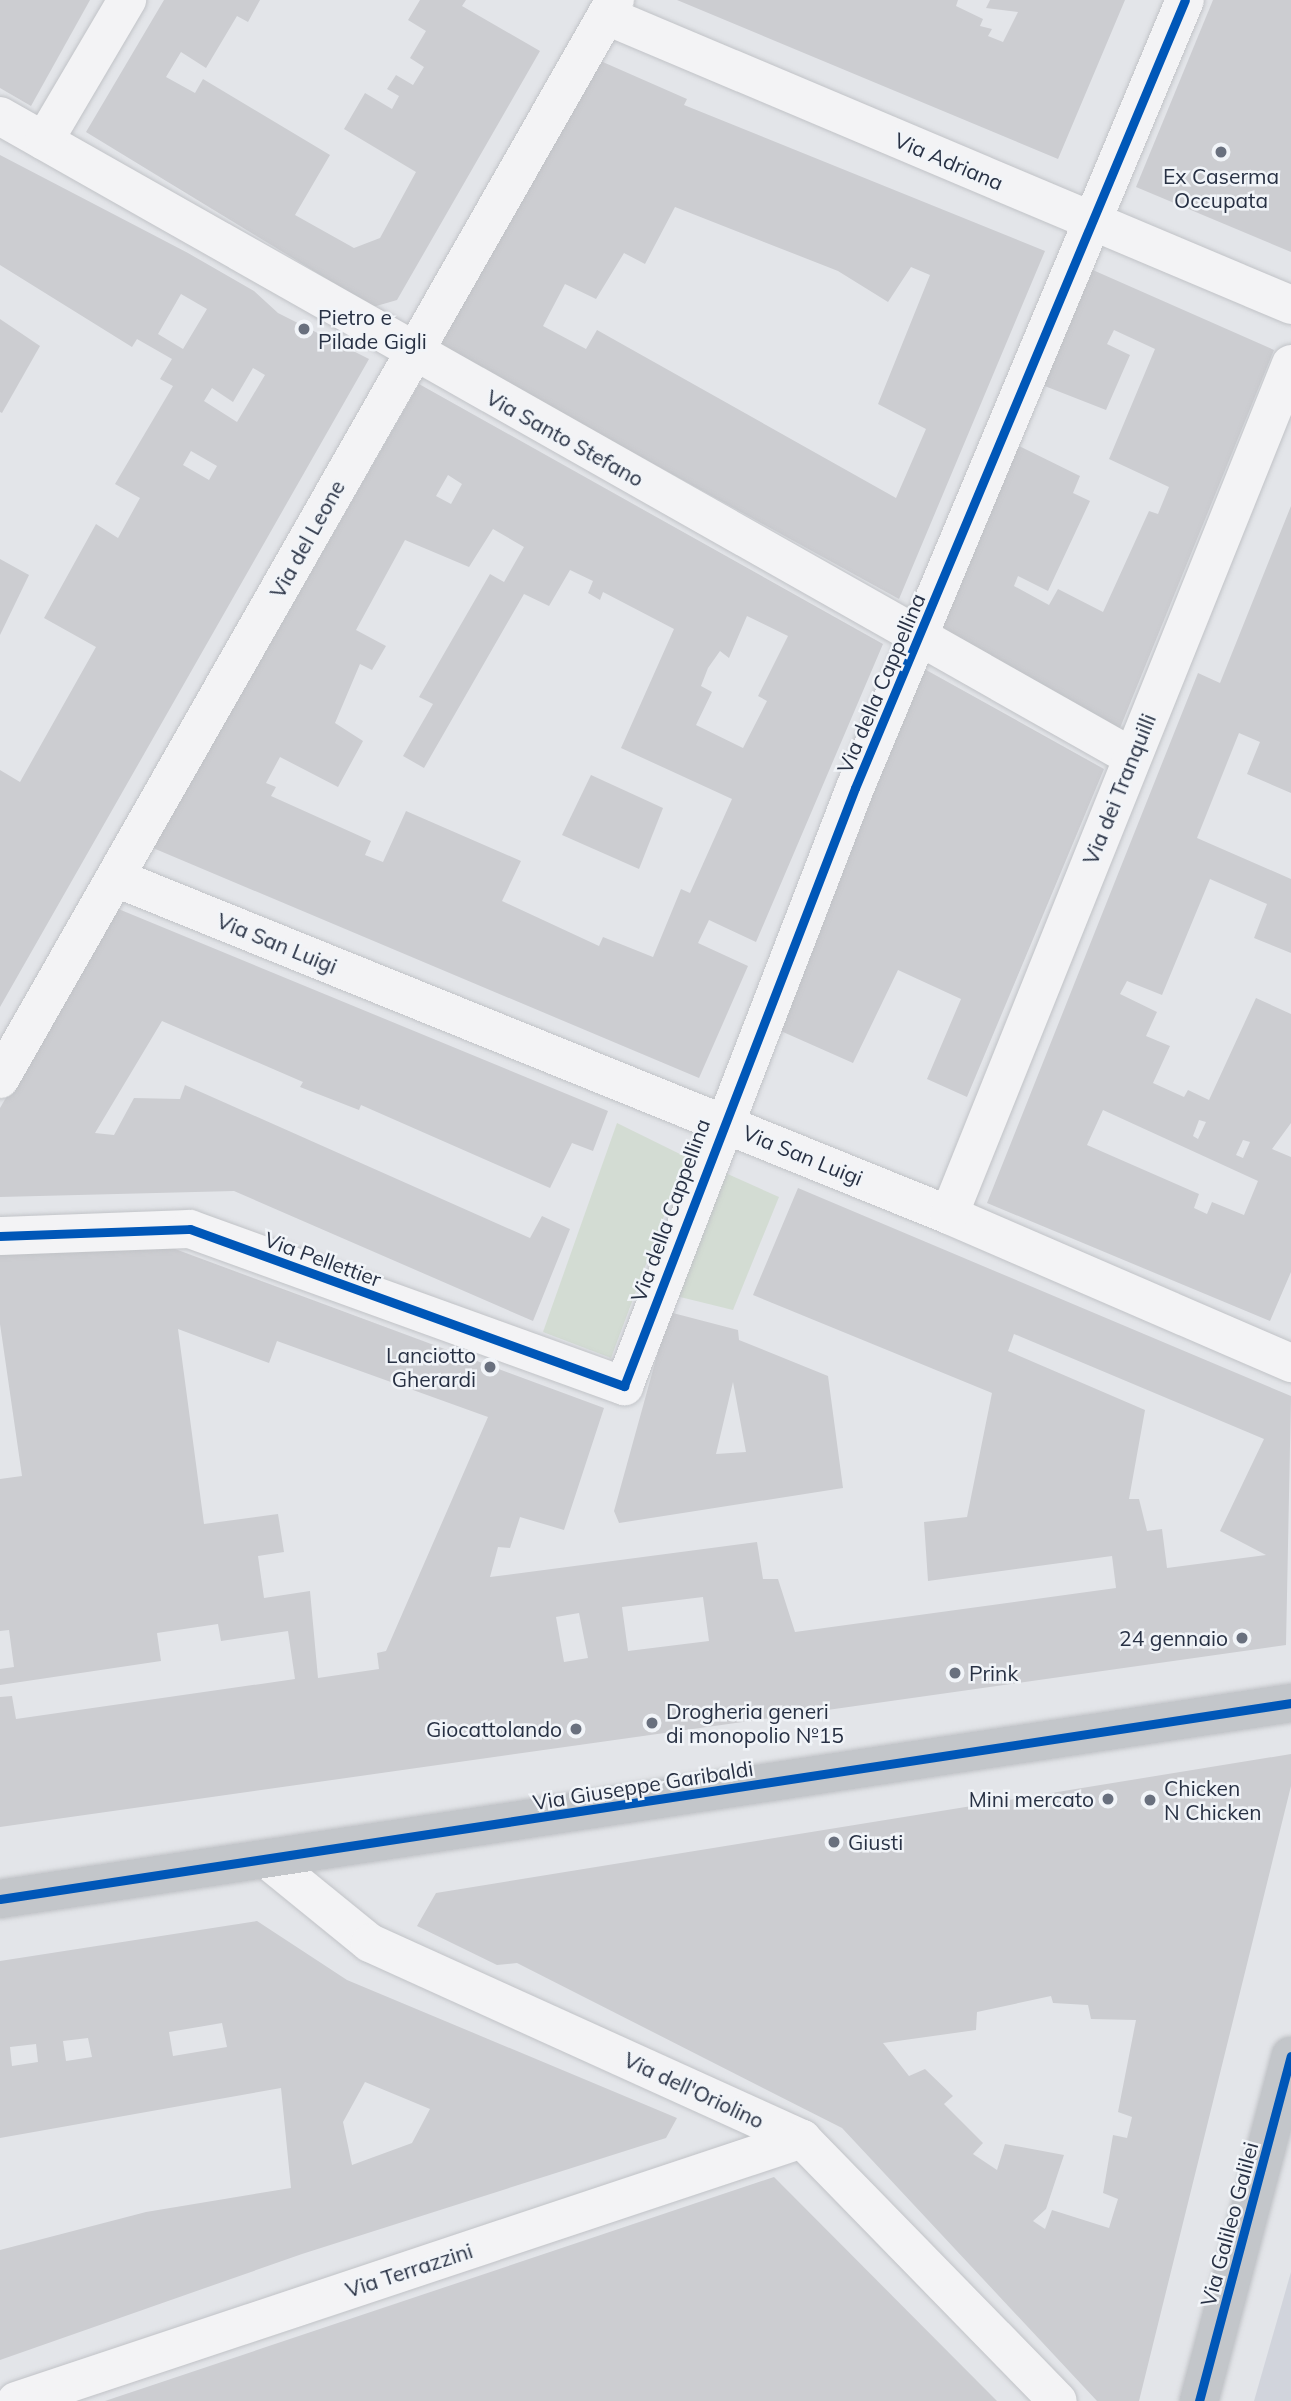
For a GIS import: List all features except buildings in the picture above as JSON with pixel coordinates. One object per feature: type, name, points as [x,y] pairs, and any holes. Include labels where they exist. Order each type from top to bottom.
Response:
[{"type":"street","points":[[44,141],[127,0]]},
{"type":"street","name":"Via della Cappellina","points":[[624,1386],[721,1121],[920,637],[1096,224],[1185,0]]},
{"type":"street","name":"Via Adriana","points":[[611,8],[1096,224],[1291,305]]},
{"type":"street","name":"Via del Leone","points":[[0,1079],[412,352],[611,8]]},
{"type":"street","name":"Via Santo Stefano","points":[[0,116],[412,352],[1132,757]]},
{"type":"street","name":"Via dei Tranquilli","points":[[949,1215],[1291,364]]},
{"type":"street","name":"Via San Luigi","points":[[116,878],[949,1215],[1291,1363]]},
{"type":"street","name":"Via Pellettier","points":[[0,1236],[190,1229],[624,1386]]},
{"type":"street","name":"Via Giuseppe Garibaldi","points":[[0,1899],[269,1861],[1291,1703]]},
{"type":"street","name":"Via dell'Oriolino","points":[[269,1861],[370,1943],[802,2139],[1058,2401]]},
{"type":"street","name":"Via Galileo Galilei","points":[[1199,2401],[1291,2056]]},
{"type":"street","name":"Via Terrazzini","points":[[16,2401],[802,2139]]},
{"type":"shaded area","points":[[617,1123],[686,1157],[611,1358],[543,1332]]},
{"type":"shaded area","points":[[721,1171],[779,1197],[733,1310],[672,1295]]},
{"type":"shaded area","points":[[1291,2272],[1291,2401],[1254,2401]]},
{"type":"cycle path","points":[[0,1236],[190,1229],[624,1386],[855,788],[1185,0]]},
{"type":"cycle path","points":[[0,1899],[1291,1703]]},
{"type":"cycle path","points":[[1199,2401],[1291,2056]]},
{"type":"place","name":"Ex Caserma Occupata","points":[[1221,152]]},
{"type":"place","name":"Pietro e Pilade Gigli","points":[[304,329]]},
{"type":"place","name":"Lanciotto Gherardi","points":[[490,1367]]},
{"type":"place","name":"24 gennaio","points":[[1242,1638]]},
{"type":"place","name":"Prink","points":[[955,1673]]},
{"type":"place","name":"Drogheria generi di monopolio №15","points":[[652,1723]]},
{"type":"place","name":"Giocattolando","points":[[576,1729]]},
{"type":"place","name":"Mini mercato","points":[[1108,1799]]},
{"type":"place","name":"Chicken N Chicken","points":[[1150,1800]]},
{"type":"place","name":"Giusti","points":[[834,1842]]}]
